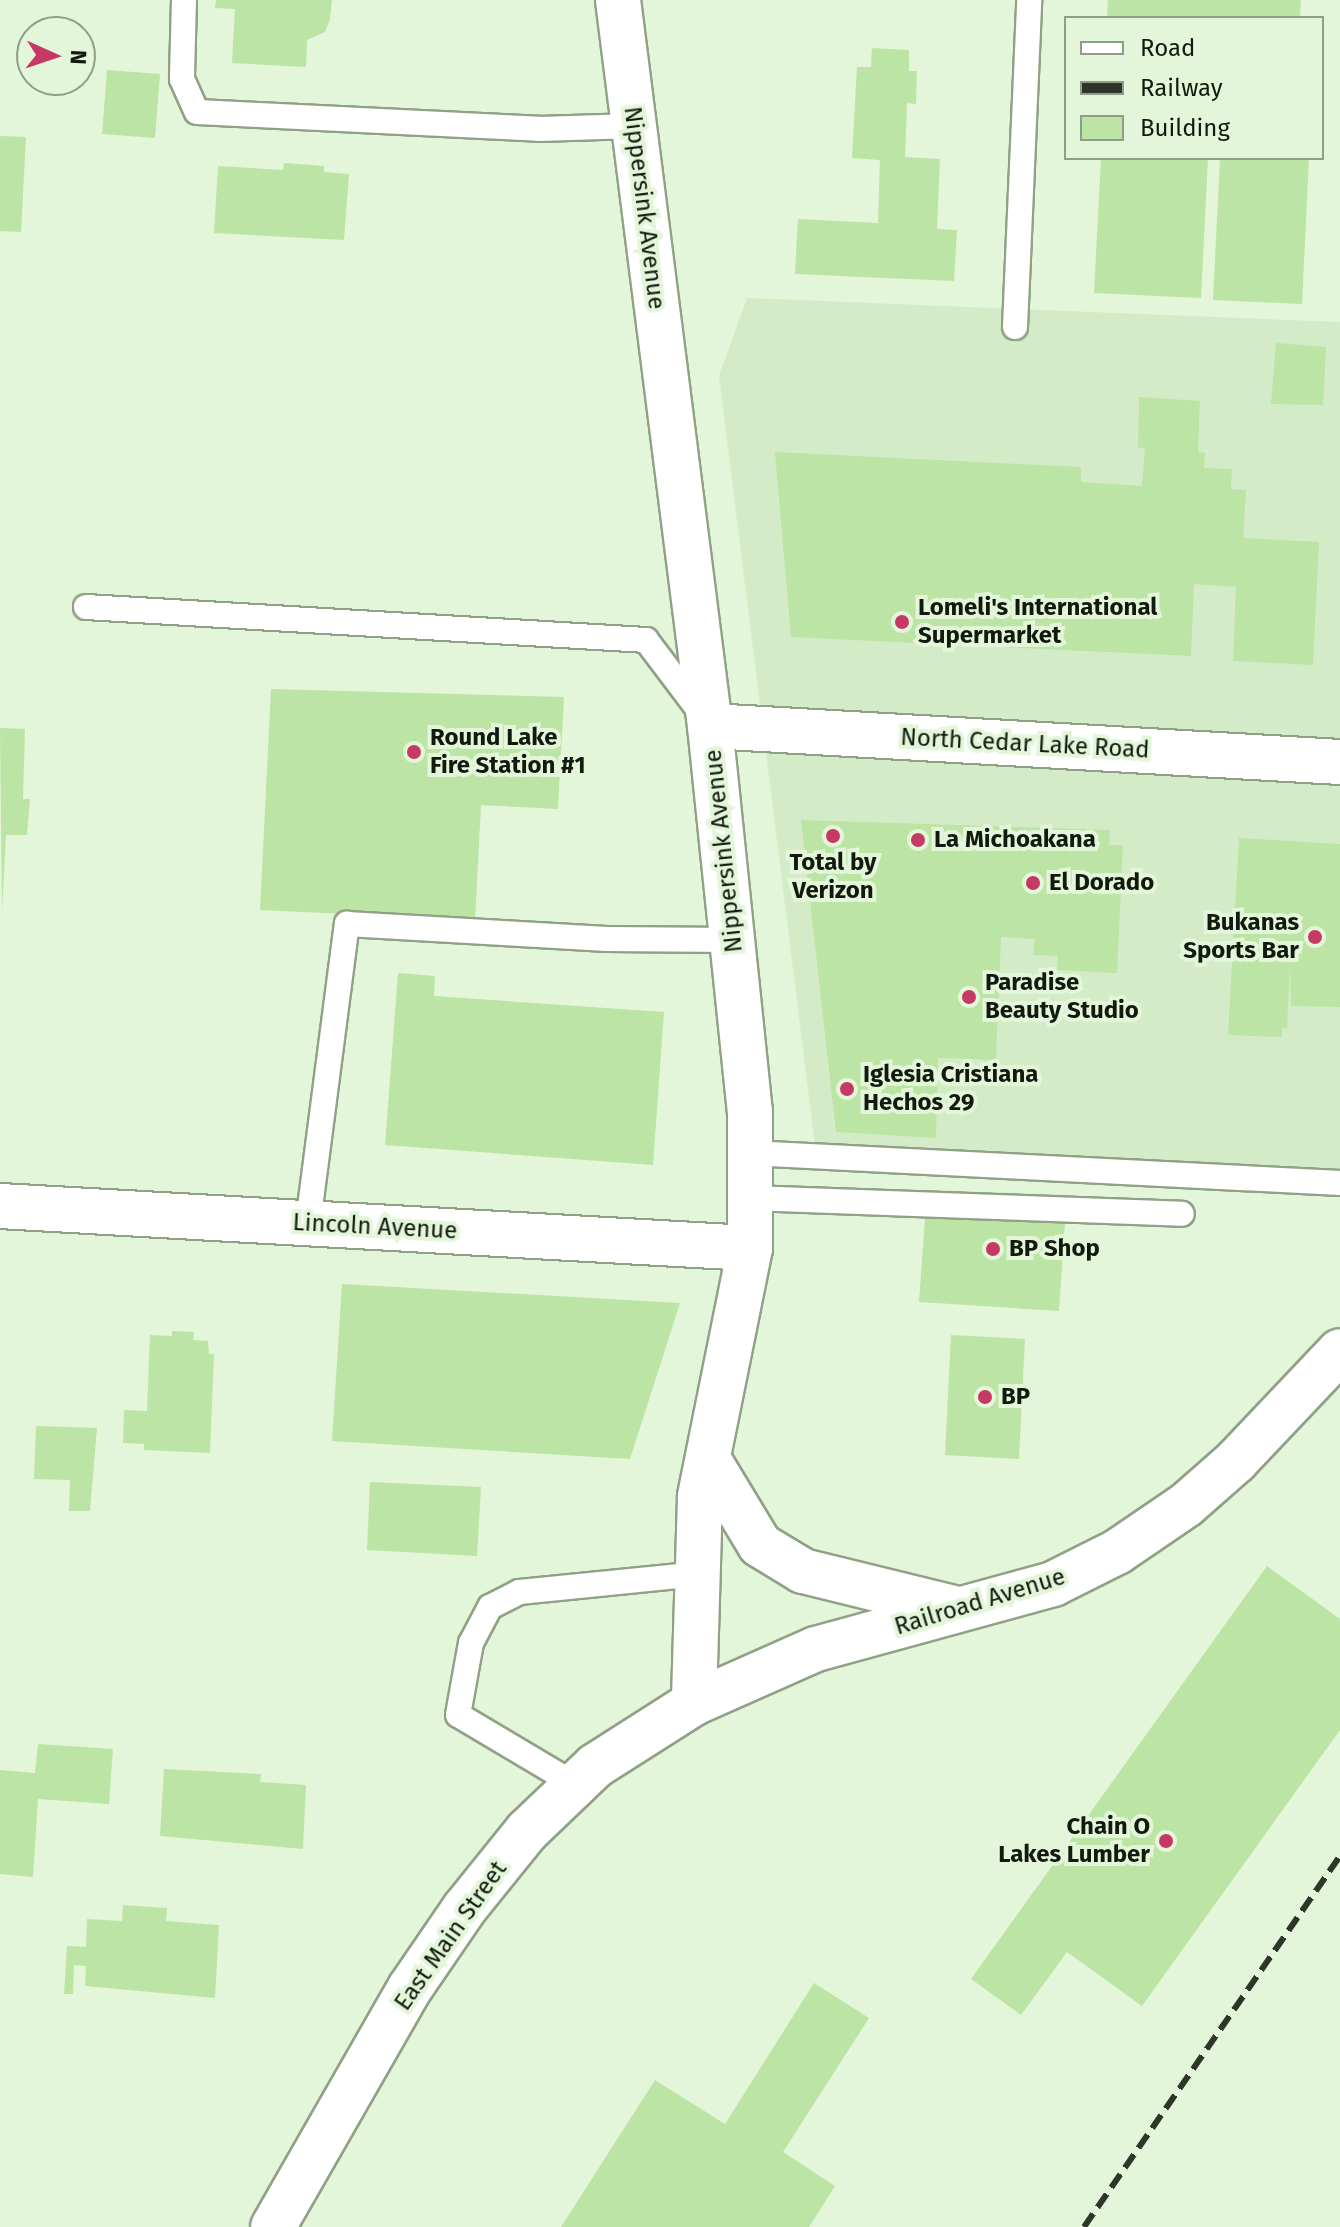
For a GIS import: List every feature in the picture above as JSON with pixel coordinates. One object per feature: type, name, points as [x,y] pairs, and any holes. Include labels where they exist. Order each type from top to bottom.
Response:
[{"type":"street","name":"Nippersink Avenue","points":[[618,0],[710,726],[733,940],[750,1153],[750,1248],[700,1497],[694,1703]]},
{"type":"street","name":"North Cedar Lake Road","points":[[710,726],[1340,762]]},
{"type":"street","name":"Lincoln Avenue","points":[[0,1206],[750,1248]]},
{"type":"street","name":"Railroad Avenue","points":[[694,1703],[816,1649],[1053,1584],[1117,1552],[1174,1513],[1236,1461],[1340,1351]]},
{"type":"street","points":[[708,1459],[760,1545],[803,1571],[961,1610]]},
{"type":"street","name":"East Main Street","points":[[273,2227],[410,1988],[464,1909],[527,1831],[595,1766],[694,1703]]},
{"type":"lane","points":[[184,0],[182,79],[197,112],[539,129],[634,126]]},
{"type":"lane","points":[[1015,327],[1029,0]]},
{"type":"lane","points":[[86,607],[646,640],[710,726]]},
{"type":"lane","points":[[308,1223],[347,924],[607,939],[733,940]]},
{"type":"lane","points":[[750,1153],[1340,1183]]},
{"type":"lane","points":[[750,1198],[1182,1214]]},
{"type":"lane","points":[[576,1785],[458,1715],[471,1643],[490,1607],[519,1592],[698,1574]]},
{"type":"shaded area","points":[[747,298],[1340,322],[1340,1169],[815,1146],[719,376]]},
{"type":"building","points":[[216,0],[332,0],[325,32],[307,40],[306,67],[232,63],[235,9],[215,8]]},
{"type":"building","points":[[1108,0],[1301,0],[1300,16],[1107,16]]},
{"type":"building","points":[[872,48],[909,50],[909,71],[917,71],[916,104],[907,103],[905,157],[940,159],[937,229],[957,230],[954,281],[795,274],[798,219],[878,223],[880,160],[852,158],[857,67],[871,67]]},
{"type":"building","points":[[107,70],[160,74],[155,138],[102,134]]},
{"type":"building","points":[[0,136],[26,137],[21,232],[0,231]]},
{"type":"building","points":[[1101,160],[1208,160],[1201,298],[1094,293]]},
{"type":"building","points":[[1220,160],[1309,160],[1302,304],[1213,300]]},
{"type":"building","points":[[284,163],[324,166],[324,172],[349,174],[344,240],[214,233],[218,166],[283,170]]},
{"type":"building","points":[[1276,343],[1326,347],[1323,405],[1271,404]]},
{"type":"building","points":[[1139,397],[1200,401],[1198,452],[1205,453],[1204,468],[1232,469],[1231,489],[1246,490],[1243,538],[1319,542],[1313,665],[1233,661],[1236,587],[1194,584],[1191,656],[791,637],[775,452],[1081,467],[1081,482],[1142,486],[1145,448],[1138,448]]},
{"type":"building","name":"Round Lake Fire Station #1","points":[[271,689],[564,697],[558,809],[481,805],[475,920],[260,910]]},
{"type":"building","points":[[0,728],[25,729],[23,799],[30,799],[27,835],[6,835],[2,912]]},
{"type":"building","points":[[801,820],[1110,830],[1109,845],[1123,845],[1117,973],[1057,970],[1058,956],[1033,955],[1035,939],[1001,937],[996,1060],[938,1058],[936,1138],[836,1132]]},
{"type":"building","points":[[1239,838],[1340,844],[1340,1007],[1291,1006],[1290,964],[1287,1028],[1282,1028],[1282,1037],[1228,1035]]},
{"type":"building","points":[[398,973],[435,976],[434,996],[664,1012],[653,1165],[385,1145]]},
{"type":"building","name":"BP Shop","points":[[927,1190],[1067,1195],[1059,1311],[919,1302]]},
{"type":"building","points":[[342,1284],[680,1303],[630,1459],[332,1441]]},
{"type":"building","points":[[172,1331],[194,1332],[193,1340],[208,1341],[209,1354],[214,1354],[210,1453],[144,1450],[144,1444],[123,1443],[124,1410],[147,1411],[150,1335],[172,1336]]},
{"type":"building","name":"BP","points":[[951,1335],[1025,1339],[1019,1459],[945,1455]]},
{"type":"building","points":[[36,1426],[97,1428],[90,1511],[69,1511],[70,1480],[34,1479]]},
{"type":"building","points":[[370,1482],[481,1487],[477,1556],[367,1550]]},
{"type":"building","name":"Chain O Lakes Lumber","points":[[1267,1566],[1340,1619],[1340,1730],[1142,2006],[1067,1952],[1021,2015],[971,1979]]},
{"type":"building","points":[[38,1744],[113,1749],[109,1804],[38,1799],[33,1877],[0,1874],[0,1770],[35,1773]]},
{"type":"building","points":[[164,1769],[261,1774],[260,1782],[306,1785],[303,1849],[160,1836]]},
{"type":"building","points":[[123,1905],[167,1908],[166,1921],[219,1925],[215,1998],[85,1986],[86,1966],[74,1965],[73,1994],[64,1994],[67,1946],[86,1947],[87,1919],[122,1921]]},
{"type":"building","points":[[814,1983],[869,2018],[783,2152],[835,2186],[809,2227],[561,2227],[655,2080],[725,2124]]},
{"type":"railway","points":[[1084,2227],[1340,1856]]},
{"type":"place","name":"Lomeli's International Supermarket","points":[[902,622]]},
{"type":"place","name":"Round Lake Fire Station #1","points":[[414,752]]},
{"type":"place","name":"Total by Verizon","points":[[833,836]]},
{"type":"place","name":"La Michoakana","points":[[918,840]]},
{"type":"place","name":"El Dorado","points":[[1033,883]]},
{"type":"place","name":"Bukanas Sports Bar","points":[[1315,937]]},
{"type":"place","name":"Paradise Beauty Studio","points":[[969,997]]},
{"type":"place","name":"Iglesia Cristiana Hechos 29","points":[[847,1089]]},
{"type":"place","name":"BP Shop","points":[[993,1249]]},
{"type":"place","name":"BP","points":[[985,1397]]},
{"type":"place","name":"Chain O Lakes Lumber","points":[[1166,1841]]}]
